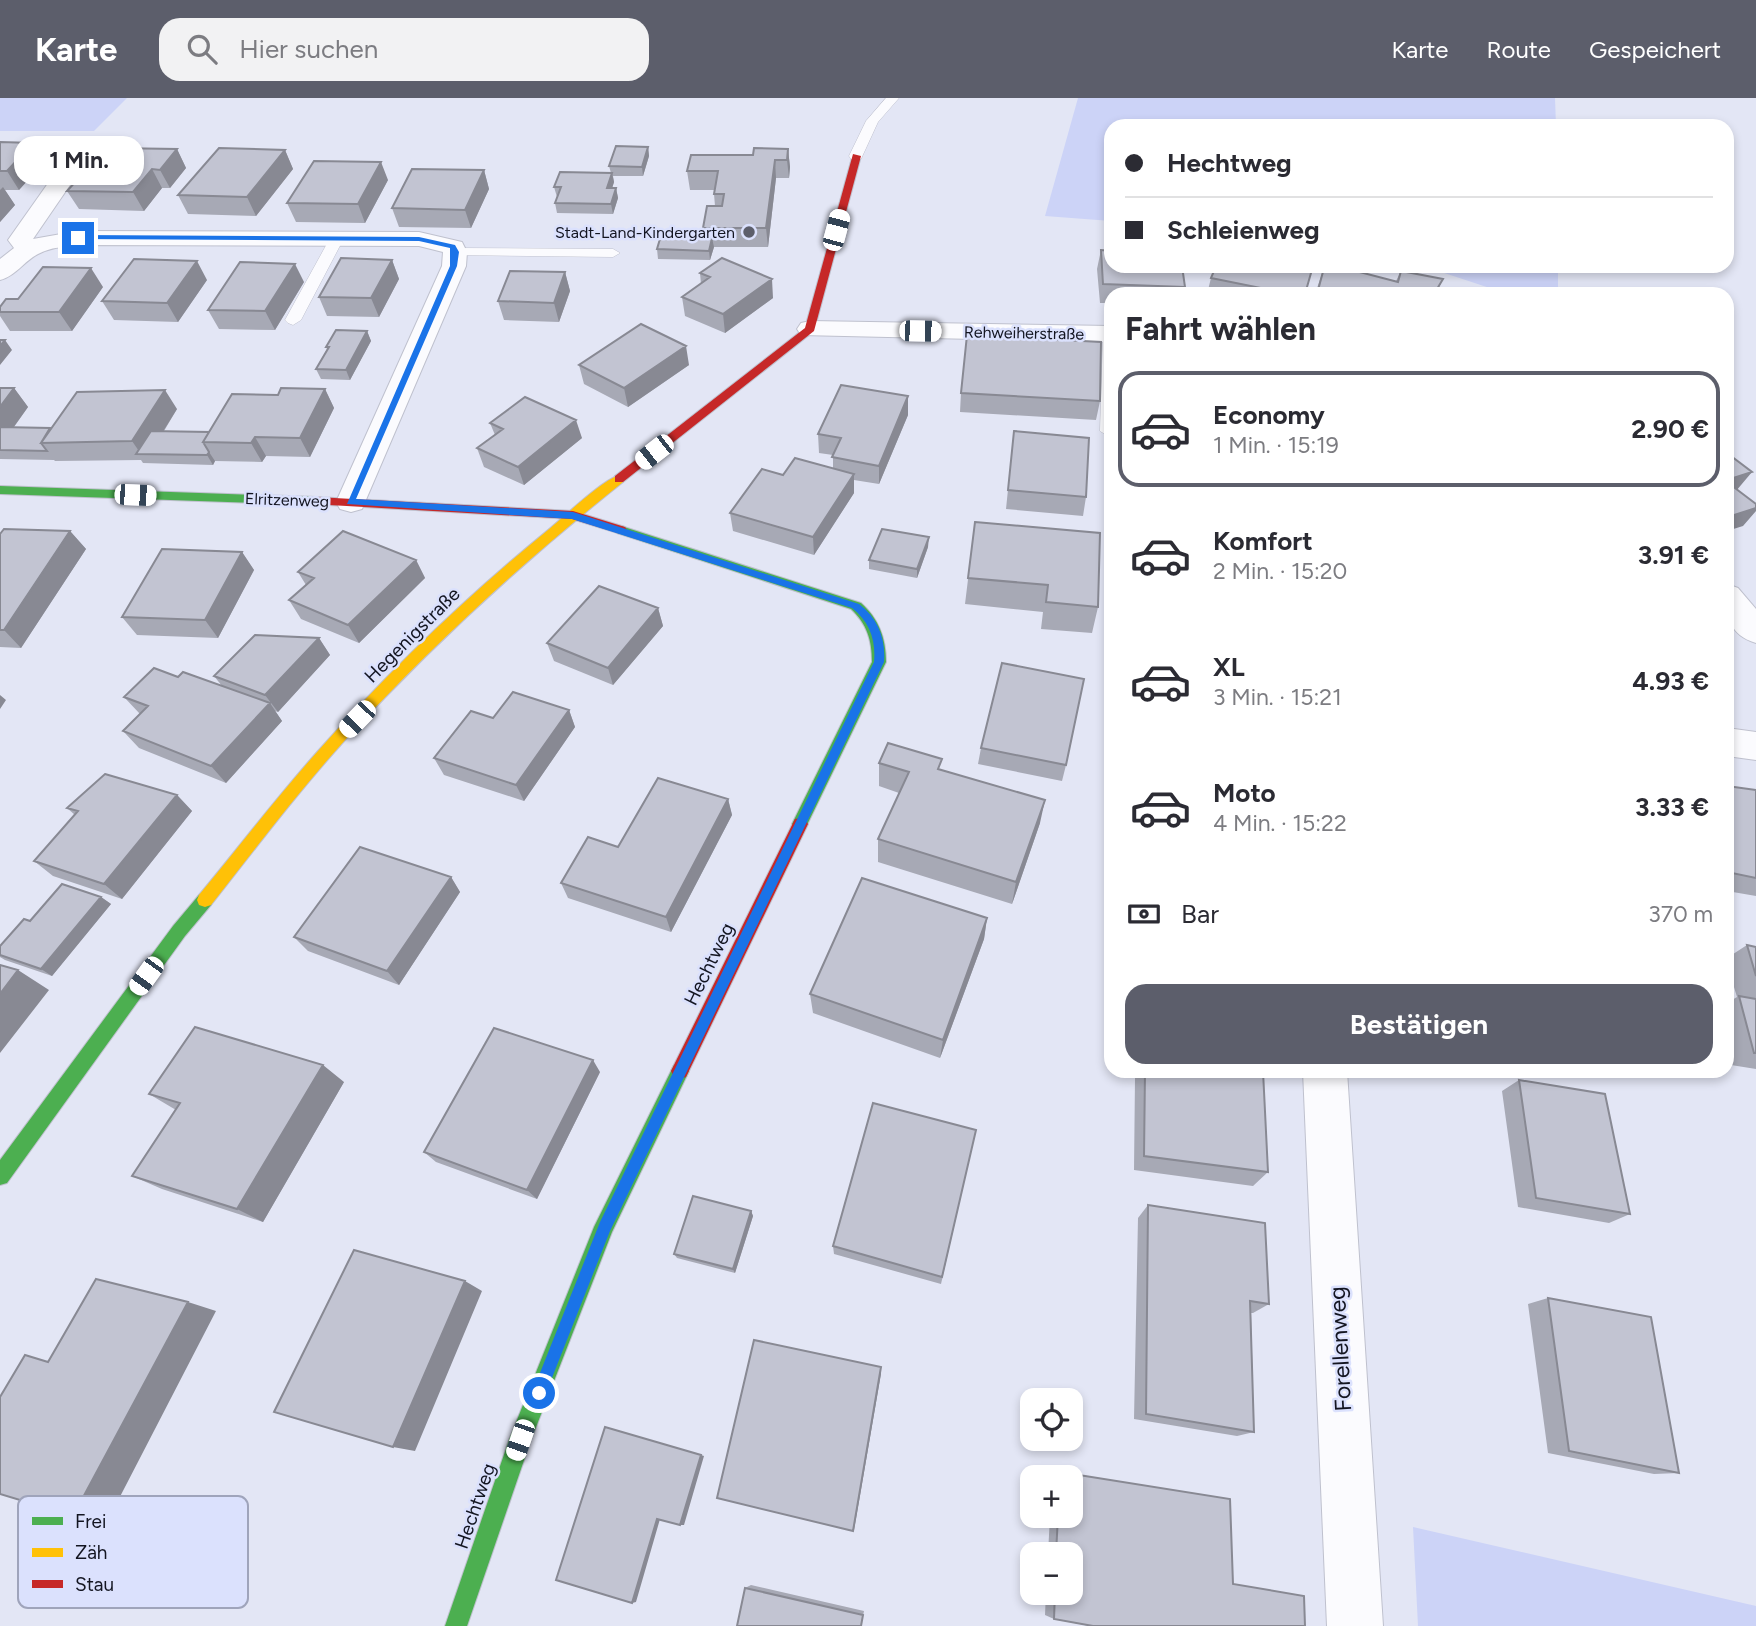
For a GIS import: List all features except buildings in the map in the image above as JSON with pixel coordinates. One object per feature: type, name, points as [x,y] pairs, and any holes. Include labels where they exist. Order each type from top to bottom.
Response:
[{"type":"street","points":[[28,249],[20,240],[83,150]]},
{"type":"street","points":[[810,329],[856,156]]},
{"type":"street","points":[[0,272],[28,249],[49,242],[78,238],[419,239],[453,247],[454,266],[351,502]]},
{"type":"street","name":"Rehweiherstraße","points":[[810,329],[1104,334]]},
{"type":"street","name":"Hegenigstraße","points":[[0,1176],[179,931],[340,736],[458,616],[573,516],[810,329]]},
{"type":"street","name":"Elritzenweg","points":[[0,490],[351,502],[573,516]]},
{"type":"street","name":"Hechtweg","points":[[456,1626],[520,1440],[604,1227],[879,662],[878,636],[865,613],[856,606],[573,516]]},
{"type":"street","points":[[1734,604],[1756,631]]},
{"type":"street","points":[[1734,743],[1756,746]]},
{"type":"street","name":"Forellenweg","points":[[1325,1078],[1355,1626]]},
{"type":"lane","points":[[856,156],[872,121],[892,98]]},
{"type":"lane","points":[[293,320],[336,240]]},
{"type":"lane","points":[[455,252],[612,253]]},
{"type":"shaded area","points":[[0,98],[127,98],[94,131],[0,131]]},
{"type":"shaded area","points":[[1078,98],[1555,98],[1556,119],[1104,119],[1104,220],[1045,216]]},
{"type":"shaded area","points":[[1444,273],[1558,273],[1558,287],[1487,287]]},
{"type":"shaded area","points":[[1413,1527],[1756,1606],[1756,1626],[1418,1626]]},
{"type":"traffic: fast","points":[[0,490],[316,501]]},
{"type":"traffic: fast","points":[[621,530],[856,606],[871,624],[877,638],[879,662],[800,824]]},
{"type":"traffic: fast","points":[[0,1176],[179,931],[205,900]]},
{"type":"traffic: fast","points":[[456,1626],[520,1440],[604,1227],[680,1071]]},
{"type":"traffic: slow","points":[[205,900],[323,755],[373,700],[440,633],[510,569],[619,479]]},
{"type":"traffic: jam","points":[[619,479],[810,329],[856,156]]},
{"type":"traffic: jam","points":[[316,501],[573,515],[621,530]]},
{"type":"traffic: jam","points":[[680,1071],[800,824]]},
{"type":"place","name":"Stadt-Land-Kindergarten","points":[[749,232]]},
{"type":"route","points":[[78,238],[419,239],[453,247],[456,258],[454,266],[351,502],[573,516],[856,606],[865,613],[878,636],[879,662],[604,1227],[539,1393]]}]
